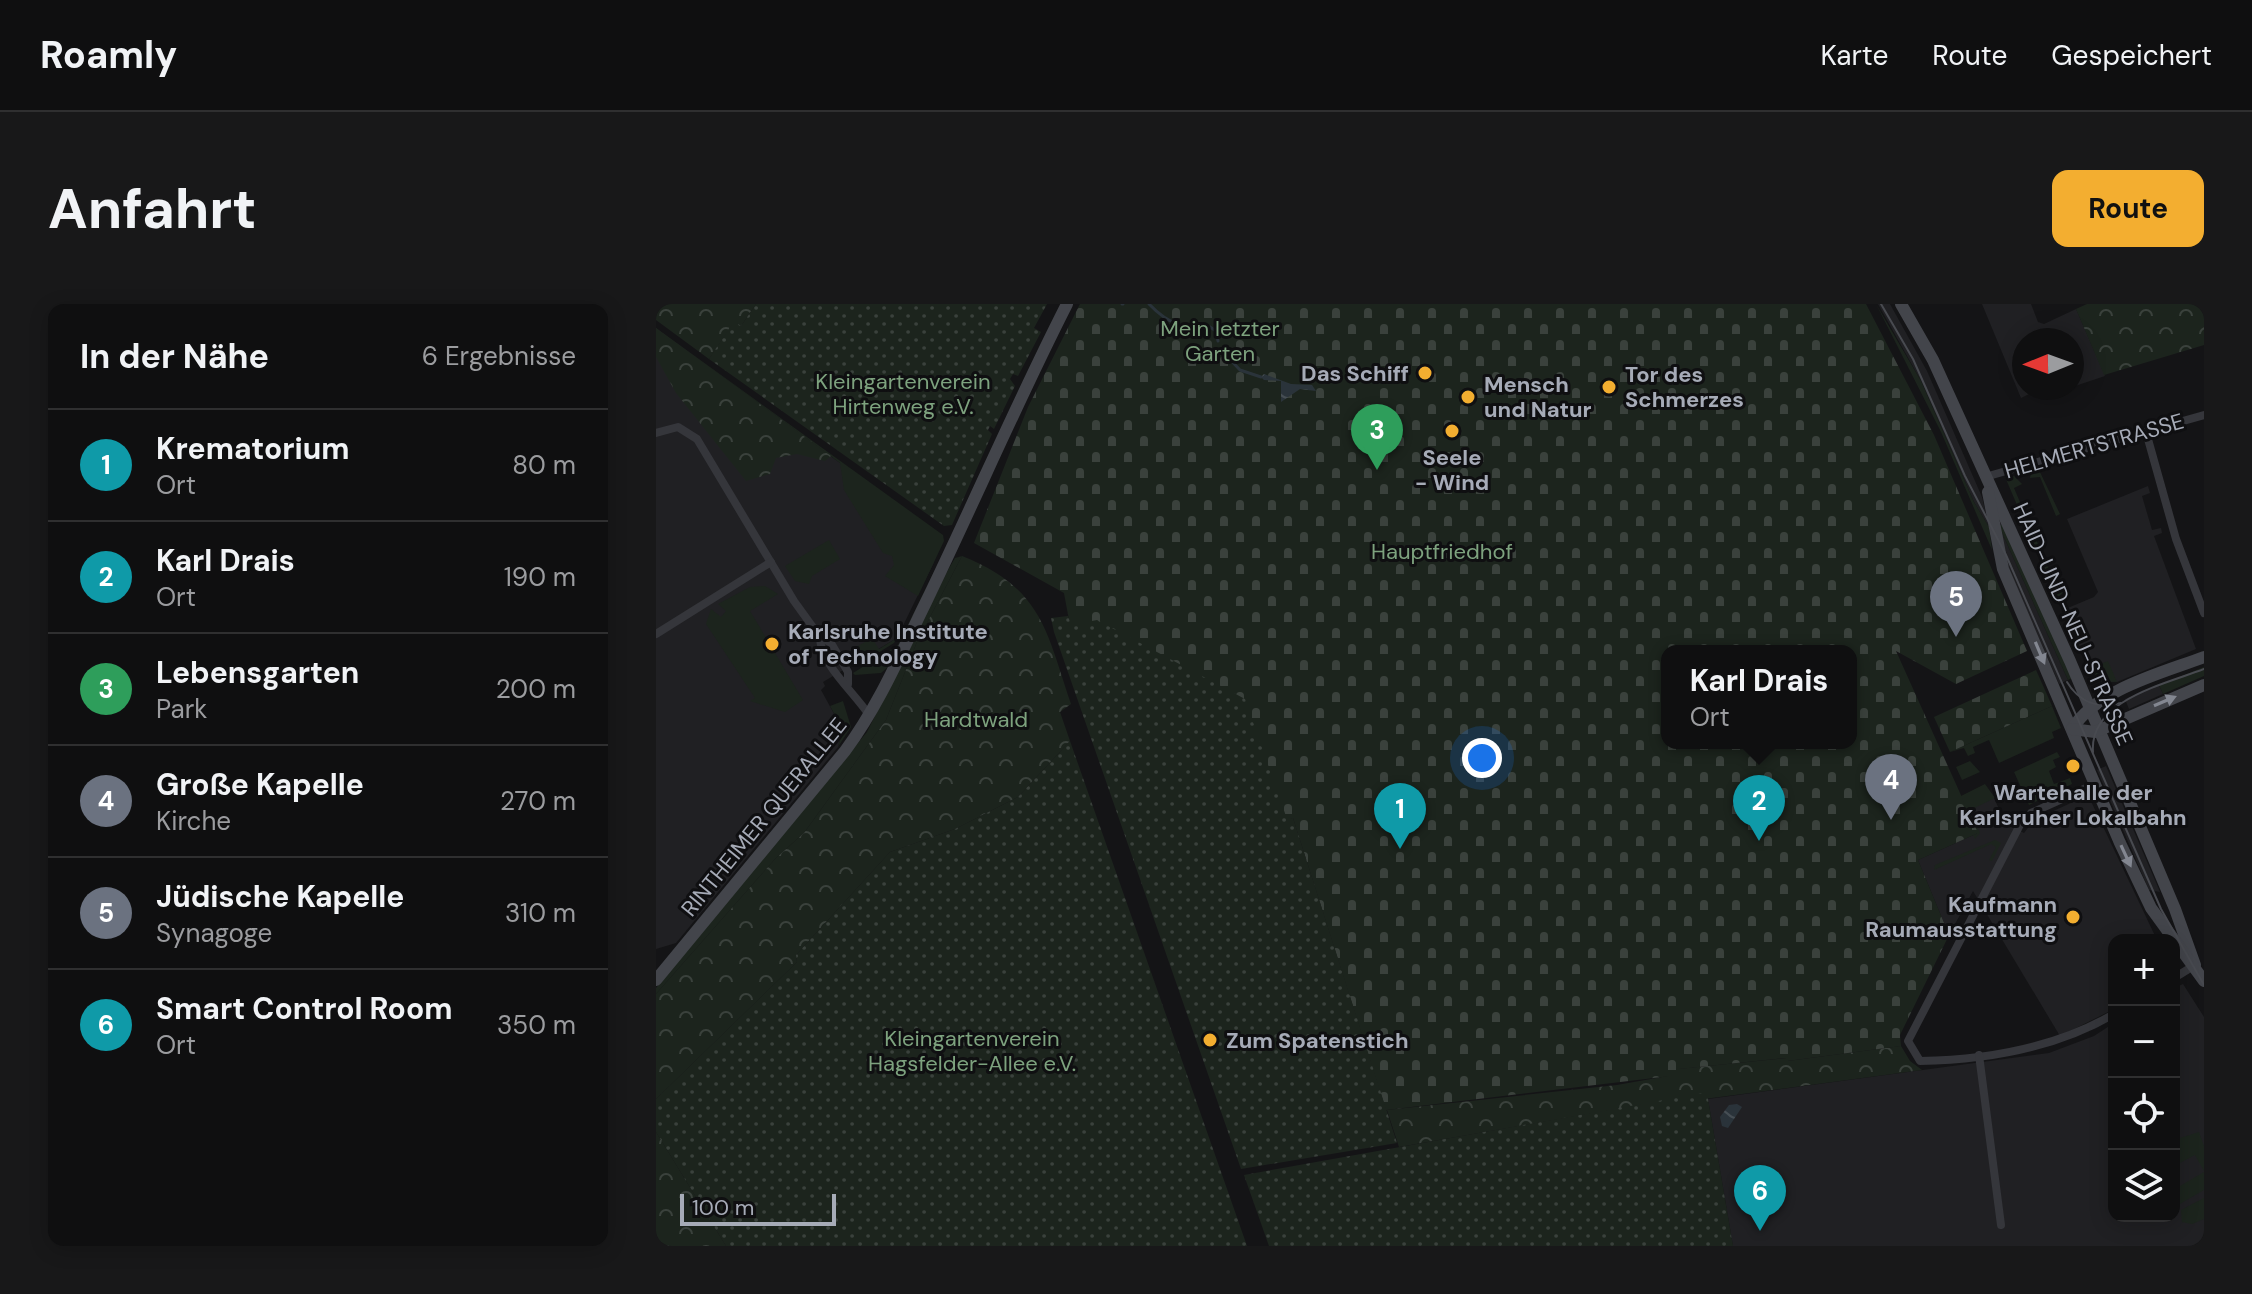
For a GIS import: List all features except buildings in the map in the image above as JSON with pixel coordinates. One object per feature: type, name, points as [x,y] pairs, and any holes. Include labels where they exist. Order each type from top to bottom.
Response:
[{"type":"main road","name":"RINTHEIMER QUERALLEE","points":[[656,980],[845,751],[870,716],[957,543],[1018,400],[1067,304]]},
{"type":"main road","name":"HAID-UND-NEU-STRASSE","points":[[1901,304],[1933,360],[2100,730],[2175,909],[2195,965]]},
{"type":"main road","name":"HAID-UND-NEU-STRASSE","points":[[1985,477],[2000,560],[2095,784],[2149,905],[2204,981]]},
{"type":"main road","points":[[2072,729],[2090,708],[2119,692],[2204,657]]},
{"type":"main road","points":[[2072,729],[2100,730],[2204,685]]},
{"type":"street","name":"HELMERTSTRASSE","points":[[1985,477],[2204,415]]},
{"type":"street","points":[[656,433],[678,427],[697,439],[820,637],[831,643],[848,672],[848,684],[870,716]]},
{"type":"street","points":[[2146,432],[2176,539],[2204,613]]},
{"type":"street","points":[[656,634],[771,562]]},
{"type":"street","points":[[2095,784],[2031,813],[2021,823],[1908,1041],[1917,1059],[1924,1061],[1979,1055],[2051,1044],[2083,1032],[2108,1017]]},
{"type":"street","points":[[2180,974],[2195,965]]},
{"type":"street","points":[[1979,1055],[2001,1225]]},
{"type":"shaded area","points":[[1878,304],[1890,304],[1927,371],[1982,497],[1989,527],[1974,502],[1921,381]]},
{"type":"shaded area","points":[[1982,304],[2031,304],[2038,322],[2044,324],[2076,309],[2105,376],[2084,383],[2084,328],[2012,328],[2012,376]]},
{"type":"shaded area","name":"Karlsruhe Institute of Technology","points":[[656,328],[926,526],[934,562],[897,638],[823,682],[825,686],[821,690],[843,730],[838,747],[676,943],[656,949]]},
{"type":"shaded area","points":[[2148,486],[2150,493],[2142,496],[2152,530],[2161,528],[2162,533],[2154,536],[2196,649],[2117,682],[2102,682],[2089,671],[2063,610],[2094,597],[2098,592],[2067,519]]},
{"type":"shaded area","points":[[1999,526],[2068,680],[2059,684],[2009,570]]},
{"type":"shaded area","points":[[2159,685],[2163,694],[2129,709],[2125,699]]},
{"type":"shaded area","points":[[2106,766],[2160,892],[2149,890],[2097,770]]},
{"type":"shaded area","points":[[2088,795],[2154,934],[2108,934],[2108,1012],[2060,1036],[1973,891],[1949,935],[1918,860],[1978,833],[1961,796],[1977,803],[1993,796],[2006,824],[2024,833],[2034,820]]},
{"type":"shaded area","points":[[2183,984],[2204,1017],[2204,1246],[1733,1246],[1708,1099],[2049,1053],[2094,1036],[2108,1027],[2108,1222],[2180,1222],[2180,985]]},
{"type":"green space","points":[[656,304],[756,304],[741,326],[734,322],[709,359],[656,320]]},
{"type":"green space","name":"Kleingartenverein Hirtenweg e.V.","points":[[756,304],[1047,304],[1034,328],[1041,332],[1018,376],[1013,374],[1010,379],[1015,386],[994,429],[990,426],[988,430],[992,434],[952,525],[944,526],[709,359],[734,321],[741,326]]},
{"type":"green space","name":"Hauptfriedhof","points":[[1080,304],[1866,304],[1934,435],[2027,651],[1956,684],[1896,651],[1978,833],[1918,860],[1949,935],[1900,1035],[1901,1046],[1787,1061],[1786,1058],[1679,1069],[1679,1075],[1386,1110],[1293,818],[1287,820],[1070,625],[1064,593],[974,543],[1028,407]]},
{"type":"green space","points":[[1876,304],[1921,381],[1974,502],[1989,527],[1992,550],[1941,432]]},
{"type":"green space","points":[[2087,304],[2204,304],[2204,345],[2104,375],[2076,309]]},
{"type":"green space","points":[[656,328],[943,535],[944,541],[918,596],[885,576],[894,565],[892,556],[883,553],[844,490],[840,463]]},
{"type":"green space","points":[[656,328],[831,456],[825,461],[797,454],[776,458],[770,474],[746,481],[676,393],[656,357]]},
{"type":"green space","points":[[2039,470],[2060,514],[2056,516],[2040,477],[2030,478],[2031,473]]},
{"type":"green space","points":[[2014,476],[2022,484],[2014,488],[2056,586],[2064,583],[2065,591],[2057,598],[2005,477]]},
{"type":"green space","points":[[2004,524],[2072,678],[2068,680],[1999,526]]},
{"type":"green space","points":[[829,540],[840,559],[812,576],[809,584],[795,581],[785,566]]},
{"type":"green space","points":[[962,556],[917,642],[886,720],[804,833],[776,858],[656,994],[656,988],[867,732],[948,570],[955,558]]},
{"type":"green space","name":"Hardtwald","points":[[962,556],[1009,582],[1037,614],[1055,654],[1071,704],[1060,712],[1070,741],[1018,797],[955,829],[890,852],[796,955],[797,962],[656,1099],[656,994],[776,858],[804,833],[886,720],[917,642]]},
{"type":"green space","points":[[939,561],[888,667],[881,673],[855,675],[853,673],[898,645]]},
{"type":"green space","points":[[765,586],[778,594],[750,611],[803,700],[785,712],[750,701],[755,698],[706,624],[711,609],[721,617],[726,611],[718,604],[750,587]]},
{"type":"green space","points":[[1068,616],[1071,625],[1097,620],[1245,699],[1287,819],[1293,818],[1397,1143],[1241,1169],[1054,632],[1051,618]]},
{"type":"green space","points":[[872,638],[879,649],[897,638],[860,664],[851,650]]},
{"type":"green space","points":[[2108,661],[2117,682],[2100,681],[2088,669]]},
{"type":"green space","points":[[2204,667],[2204,676],[2163,694],[2159,685]]},
{"type":"green space","points":[[2036,670],[2052,706],[1950,752],[1934,717]]},
{"type":"green space","points":[[843,701],[851,727],[838,747],[843,730],[830,706]]},
{"type":"green space","points":[[2052,706],[2061,728],[2052,732],[2054,738],[1999,763],[1989,740],[1973,747],[1975,753],[1968,756],[1964,748],[1950,752]]},
{"type":"green space","name":"Kleingartenverein Hagsfelder-Allee e.V.","points":[[1070,741],[1247,1246],[726,1246],[656,1132],[656,1099],[797,962],[796,955],[890,852],[955,829],[1018,797]]},
{"type":"green space","points":[[2057,752],[2060,757],[2053,760],[2056,767],[2049,771],[2054,784],[2070,778],[2072,784],[2029,805],[2014,772]]},
{"type":"green space","points":[[1970,761],[1980,772],[1962,780],[1956,767]]},
{"type":"green space","points":[[1985,784],[1995,798],[1970,810],[1980,833],[1975,839],[1973,835],[1977,834],[1961,796]]},
{"type":"green space","points":[[1995,840],[2001,843],[1992,861],[1989,860],[1996,847],[1991,844],[1934,870],[1935,865]]},
{"type":"green space","points":[[1901,1046],[1910,1061],[1922,1070],[1704,1099],[1702,1094],[1399,1147],[1387,1110],[1617,1085],[1679,1074],[1678,1069],[1787,1058],[1788,1061]]},
{"type":"green space","points":[[1703,1093],[1708,1099],[1733,1246],[1269,1246],[1244,1175]]},
{"type":"green space","points":[[656,1132],[726,1246],[656,1246]]},
{"type":"green space","points":[[2199,1132],[2204,1146],[2204,1171],[2195,1155],[2180,1163],[2180,1138]]},
{"type":"green space","points":[[2204,1172],[2204,1190],[2180,1204],[2180,1186]]},
{"type":"green space","points":[[2204,1198],[2204,1219],[2192,1224],[2182,1222],[2181,1210]]},
{"type":"water","points":[[1264,374],[1291,384],[1312,385],[1316,391],[1300,389],[1281,402],[1281,381],[1264,380],[1261,377]]},
{"type":"water","points":[[1729,1105],[1742,1107],[1728,1128],[1722,1126],[1720,1117]]},
{"type":"waterway","points":[[1149,304],[1163,317],[1177,324],[1210,327],[1216,331],[1218,341]]},
{"type":"waterway","points":[[1224,353],[1240,370],[1261,377]]},
{"type":"tram line","points":[[1881,304],[1913,359],[1965,476],[2006,555],[2161,909],[2204,985]]},
{"type":"tram line","points":[[2093,752],[2095,734],[2103,719],[2116,707],[2151,688],[2204,669]]},
{"type":"tram line","points":[[2067,682],[2077,695],[2090,702],[2105,705],[2121,703]]},
{"type":"place","name":"Das Schiff","points":[[1425,373]]},
{"type":"place","name":"Tor des Schmerzes","points":[[1609,387]]},
{"type":"place","name":"Mensch und Natur","points":[[1468,397]]},
{"type":"place","name":"Seele - Wind","points":[[1452,431]]},
{"type":"place","name":"Lebensgarten","points":[[1377,470]]},
{"type":"place","name":"Jüdische Kapelle","points":[[1956,637]]},
{"type":"place","name":"Karlsruhe Institute of Technology","points":[[772,644]]},
{"type":"place","name":"Wartehalle der Karlsruher Lokalbahn","points":[[2073,766]]},
{"type":"place","name":"Große Kapelle","points":[[1891,820]]},
{"type":"place","name":"Karl Drais","points":[[1759,841]]},
{"type":"place","name":"Krematorium","points":[[1400,849]]},
{"type":"place","name":"Kaufmann Raumausstattung","points":[[2073,917]]},
{"type":"place","name":"Zum Spatenstich","points":[[1210,1040]]},
{"type":"place","name":"Smart Control Room","points":[[1760,1231]]},
{"type":"park label","name":"Mein letzter Garten","points":[[1220,340]]}]
